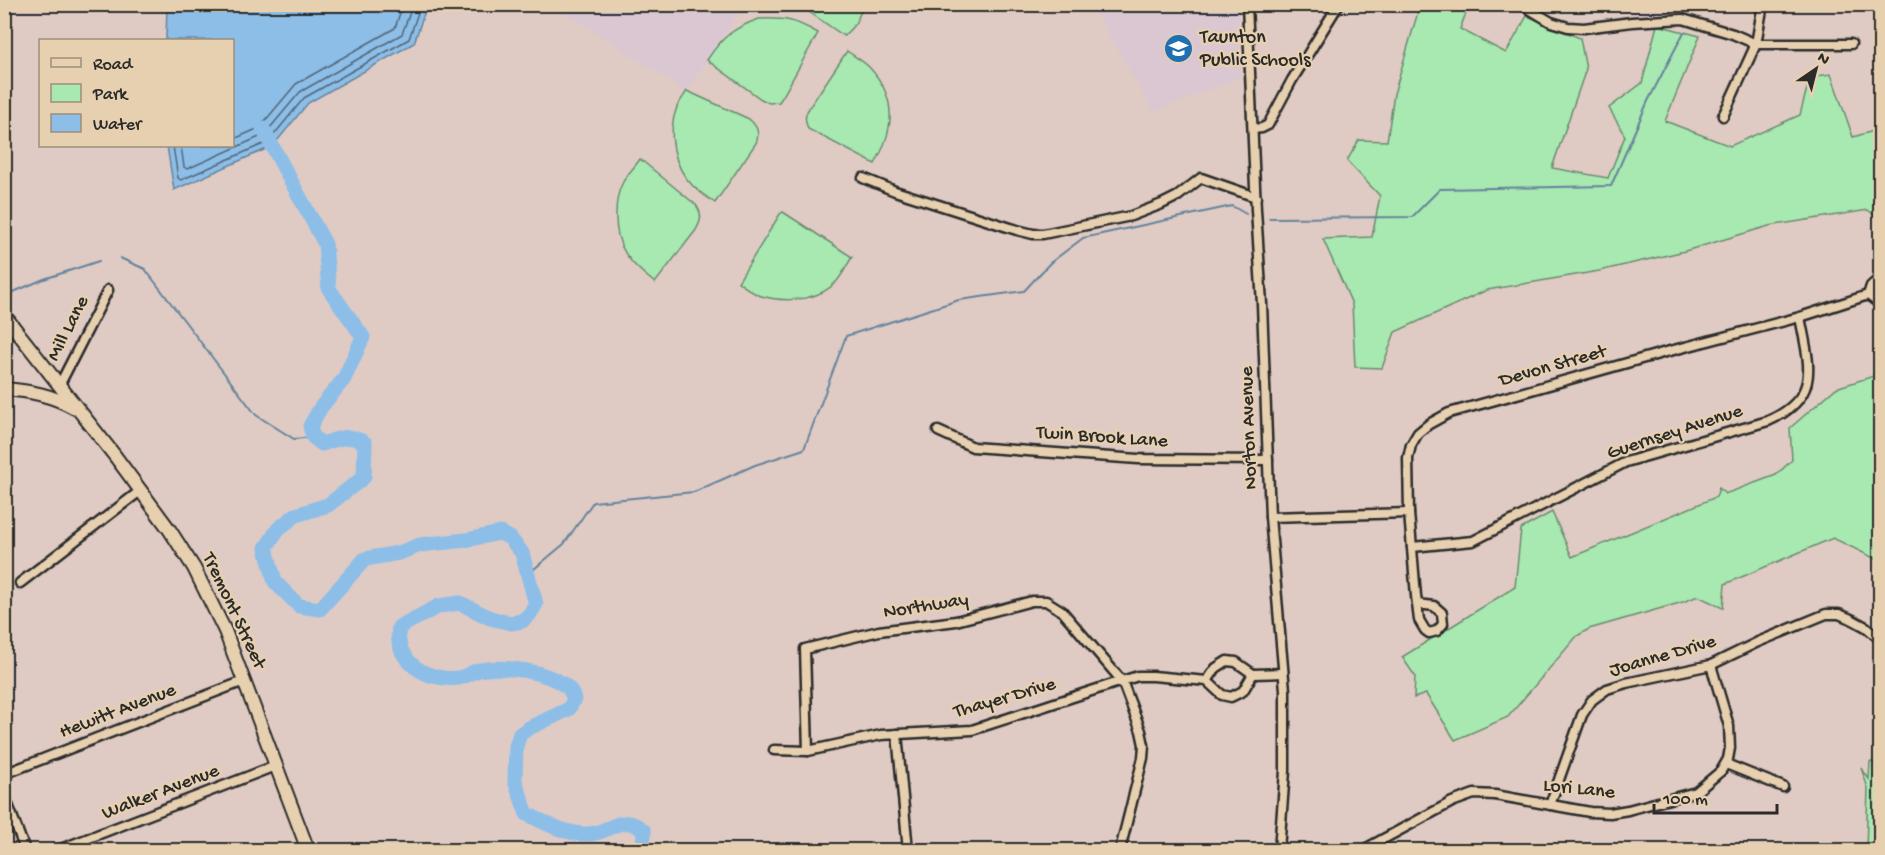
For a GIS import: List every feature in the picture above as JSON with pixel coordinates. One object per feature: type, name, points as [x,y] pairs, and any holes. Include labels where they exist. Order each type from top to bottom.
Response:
[{"type":"main road","name":"Tremont Street","points":[[4,315],[115,456],[172,534],[199,577],[225,631],[306,850]]},
{"type":"main road","name":"Tremont Street","points":[[4,389],[50,396],[81,411]]},
{"type":"street","name":"Norton Avenue","points":[[1247,4],[1270,517],[1283,673],[1285,771],[1279,850]]},
{"type":"street","points":[[1254,129],[1268,124],[1292,80],[1340,4]]},
{"type":"street","points":[[1521,4],[1551,22],[1568,27],[1584,28],[1632,22],[1683,20],[1733,34],[1756,44],[1851,44]]},
{"type":"street","points":[[1723,116],[1756,44],[1763,4]]},
{"type":"street","points":[[863,178],[895,191],[1033,234],[1062,231],[1131,216],[1170,200],[1201,178],[1256,196]]},
{"type":"street","points":[[1881,278],[1871,286],[1868,295],[1881,304]]},
{"type":"street","name":"Mill Lane","points":[[60,384],[108,290]]},
{"type":"street","name":"Devon Street","points":[[1417,604],[1409,513],[1409,451],[1418,433],[1435,420],[1449,413],[1800,317],[1868,295]]},
{"type":"street","name":"Guernsey Avenue","points":[[1412,547],[1473,541],[1631,460],[1768,421],[1783,414],[1798,400],[1809,378],[1800,317]]},
{"type":"street","name":"Twin Brook Lane","points":[[938,431],[973,447],[1138,459],[1268,460]]},
{"type":"street","points":[[20,583],[140,491]]},
{"type":"street","points":[[1270,517],[1409,513]]},
{"type":"street","name":"Northway","points":[[808,751],[805,649],[879,631],[956,621],[1043,600],[1052,603],[1062,611],[1122,681]]},
{"type":"street","name":"Joanne Drive","points":[[1550,805],[1582,715],[1596,696],[1607,689],[1711,665],[1758,642],[1826,614],[1839,614],[1851,619],[1881,639]]},
{"type":"street","points":[[1207,681],[1216,668],[1227,661],[1236,662],[1253,674],[1283,673]]},
{"type":"street","points":[[1711,665],[1729,726],[1730,748],[1726,764],[1783,787]]},
{"type":"street","name":"Thayer Drive","points":[[774,750],[808,751],[881,735],[953,732],[979,728],[1138,676],[1207,681],[1222,695],[1235,696],[1243,692],[1253,674]]},
{"type":"street","name":"Hewitt Avenue","points":[[4,774],[244,681]]},
{"type":"street","points":[[1120,850],[1144,749],[1141,731],[1122,681]]},
{"type":"street","points":[[897,734],[908,850]]},
{"type":"street","name":"Lori Lane","points":[[1363,850],[1452,801],[1469,795],[1481,793],[1597,812],[1628,810],[1696,792],[1717,776],[1726,764]]},
{"type":"street","name":"Walker Avenue","points":[[58,850],[275,766]]},
{"type":"street","points":[[4,794],[25,850]]},
{"type":"shaded area","points":[[554,5],[744,5],[686,92]]},
{"type":"shaded area","name":"Taunton Public Schools","points":[[1077,5],[1240,5],[1241,77],[1154,112],[1095,12]]},
{"type":"green space","points":[[799,5],[864,5],[855,24],[844,36]]},
{"type":"green space","points":[[1420,5],[1469,5],[1460,29],[1506,53],[1527,16],[1580,38],[1586,69],[1552,168],[1608,178],[1625,136],[1609,108],[1642,83],[1657,25],[1700,36],[1665,121],[1730,146],[1800,115],[1810,77],[1831,74],[1853,137],[1880,129],[1880,220],[1868,210],[1769,226],[1685,251],[1599,271],[1487,290],[1395,332],[1382,368],[1355,367],[1352,304],[1323,239],[1372,237],[1380,196],[1347,161],[1359,140],[1387,141],[1394,94]]},
{"type":"green space","points":[[759,19],[790,21],[818,33],[779,102],[769,103],[761,99],[707,60],[729,34]]},
{"type":"green space","points":[[847,51],[870,68],[885,91],[889,103],[889,127],[875,164],[808,129],[806,123],[809,108]]},
{"type":"green space","points":[[687,91],[749,119],[757,130],[756,143],[715,203],[686,178],[674,149],[672,127],[674,117]]},
{"type":"green space","points":[[640,159],[696,205],[700,215],[696,230],[655,283],[625,253],[616,226],[616,206],[620,189]]},
{"type":"green space","points":[[783,212],[852,257],[837,281],[829,288],[810,297],[789,300],[768,298],[750,291],[738,282]]},
{"type":"green space","points":[[1880,374],[1880,561],[1833,538],[1725,584],[1723,608],[1698,596],[1589,629],[1577,636],[1508,717],[1455,740],[1426,694],[1414,698],[1415,676],[1402,657],[1515,587],[1521,529],[1552,512],[1572,557],[1716,497],[1719,488],[1725,494],[1776,475],[1792,460],[1790,428],[1836,388]]},
{"type":"green space","points":[[1870,762],[1880,763],[1880,850],[1866,850],[1868,788],[1861,768],[1869,779]]},
{"type":"water","points":[[167,4],[427,5],[414,43],[308,103],[273,146],[174,190],[167,147],[234,147],[234,39],[166,39]]},
{"type":"waterway","points":[[1698,4],[1698,9]]},
{"type":"waterway","points":[[1269,218],[1412,217],[1440,189],[1611,186],[1648,101],[1684,32]]},
{"type":"waterway","points":[[263,129],[325,244],[329,289],[363,337],[344,379],[321,407],[310,426],[313,437],[322,444],[349,438],[365,443],[364,477],[328,505],[296,515],[278,529],[266,548],[275,582],[299,606],[320,609],[365,559],[399,553],[420,545],[466,540],[500,533],[510,538],[522,553],[536,604],[530,614],[522,621],[511,623],[490,618],[460,603],[439,606],[399,627],[398,639],[401,649],[414,666],[434,676],[458,678],[479,670],[501,668],[537,673],[559,681],[567,687],[574,699],[569,709],[520,734],[516,746],[515,781],[527,814],[569,832],[584,834],[593,834],[622,823],[636,825],[644,831],[643,850]]},
{"type":"waterway","points":[[528,574],[564,544],[593,502],[694,492],[755,465],[804,449],[846,336],[959,300],[1024,291],[1050,263],[1083,238],[1232,206],[1246,214]]},
{"type":"waterway","points":[[120,258],[145,269],[256,415],[294,439],[313,437]]},
{"type":"waterway","points":[[4,296],[44,279],[99,261]]},
{"type":"place","name":"Taunton Public Schools","points":[[1179,49]]}]
